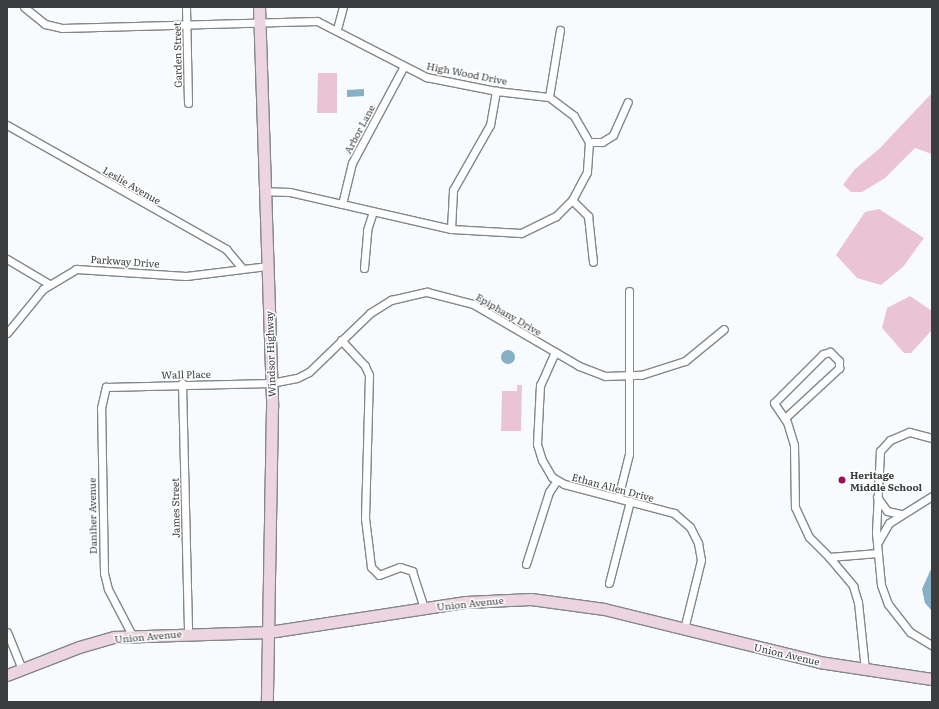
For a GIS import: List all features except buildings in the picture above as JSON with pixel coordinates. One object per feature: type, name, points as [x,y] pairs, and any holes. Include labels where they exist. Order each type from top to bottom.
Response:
[{"type":"street","name":"High Wood Drive","points":[[24,7],[54,27],[186,25],[299,19],[338,29],[403,68],[426,77],[496,91],[549,97]]},
{"type":"street","name":"Garden Street","points":[[186,7],[188,103]]},
{"type":"street","name":"Windsor Highway","points":[[259,7],[271,383],[267,702]]},
{"type":"street","points":[[338,29],[343,7]]},
{"type":"street","points":[[265,191],[290,192],[451,229],[521,234],[556,216],[572,200],[587,172],[589,142],[574,116],[549,97],[560,30]]},
{"type":"street","name":"Arbor Lane","points":[[342,204],[352,163],[403,68]]},
{"type":"street","points":[[451,229],[453,190],[490,125],[496,91]]},
{"type":"street","points":[[589,142],[602,142],[613,135],[628,102]]},
{"type":"street","name":"Leslie Avenue","points":[[7,125],[226,249],[242,267]]},
{"type":"street","points":[[572,200],[588,216],[593,262]]},
{"type":"street","points":[[364,268],[367,230],[373,212]]},
{"type":"street","points":[[7,259],[49,284]]},
{"type":"street","name":"Parkway Drive","points":[[7,333],[49,284],[76,270],[89,268],[186,276],[242,267],[268,266]]},
{"type":"street","points":[[618,498],[628,454],[629,291]]},
{"type":"street","name":"Epiphany Drive","points":[[271,383],[304,376],[370,313],[391,300],[434,293],[473,304],[596,374],[628,377],[685,361],[724,329]]},
{"type":"street","points":[[342,340],[365,366],[369,375],[365,518],[371,567],[379,575],[400,567],[412,571],[424,608]]},
{"type":"street","name":"Ethan Allen Drive","points":[[556,352],[540,385],[537,444],[542,460],[557,480],[674,514],[694,534],[701,560],[684,629]]},
{"type":"street","points":[[784,418],[839,368],[839,361],[830,352],[823,354],[775,400],[784,418],[794,445],[797,514],[815,545],[829,557],[853,586],[858,602],[865,670]]},
{"type":"street","name":"James Street","points":[[182,383],[188,633]]},
{"type":"street","name":"Wall Place","points":[[103,391],[114,385],[271,383]]},
{"type":"street","name":"Daniher Avenue","points":[[103,391],[104,573],[108,590],[132,635]]},
{"type":"street","points":[[932,438],[909,432],[884,445],[878,458],[877,497],[878,553],[881,585],[894,614],[910,632],[932,645]]},
{"type":"street","points":[[526,564],[549,492],[557,480]]},
{"type":"street","points":[[878,542],[889,523],[901,514],[932,496]]},
{"type":"street","points":[[877,497],[887,511],[901,514]]},
{"type":"street","points":[[609,583],[630,501]]},
{"type":"street","points":[[829,557],[878,553]]},
{"type":"street","name":"Union Avenue","points":[[7,675],[79,647],[132,635],[269,632],[424,608],[531,598],[570,602],[865,670],[932,679]]},
{"type":"street","points":[[7,632],[22,669]]},
{"type":"shaded area","points":[[318,73],[337,73],[337,113],[317,113]]},
{"type":"shaded area","points":[[932,93],[932,154],[915,148],[885,178],[862,192],[851,192],[843,185],[854,170],[879,149]]},
{"type":"shaded area","points":[[879,209],[924,238],[903,267],[881,285],[857,278],[836,255],[865,212]]},
{"type":"shaded area","points":[[910,296],[932,311],[932,330],[911,353],[904,353],[882,328],[887,308]]},
{"type":"shaded area","points":[[517,385],[522,385],[521,431],[501,431],[502,391],[517,391]]},
{"type":"water","points":[[364,89],[364,96],[347,97],[347,90]]},
{"type":"water","points":[[508,350],[513,352],[515,357],[513,362],[508,364],[503,362],[501,357],[503,352]]},
{"type":"water","points":[[932,567],[932,611],[925,603],[922,589]]},
{"type":"place","name":"Heritage Middle School","points":[[842,480]]}]
